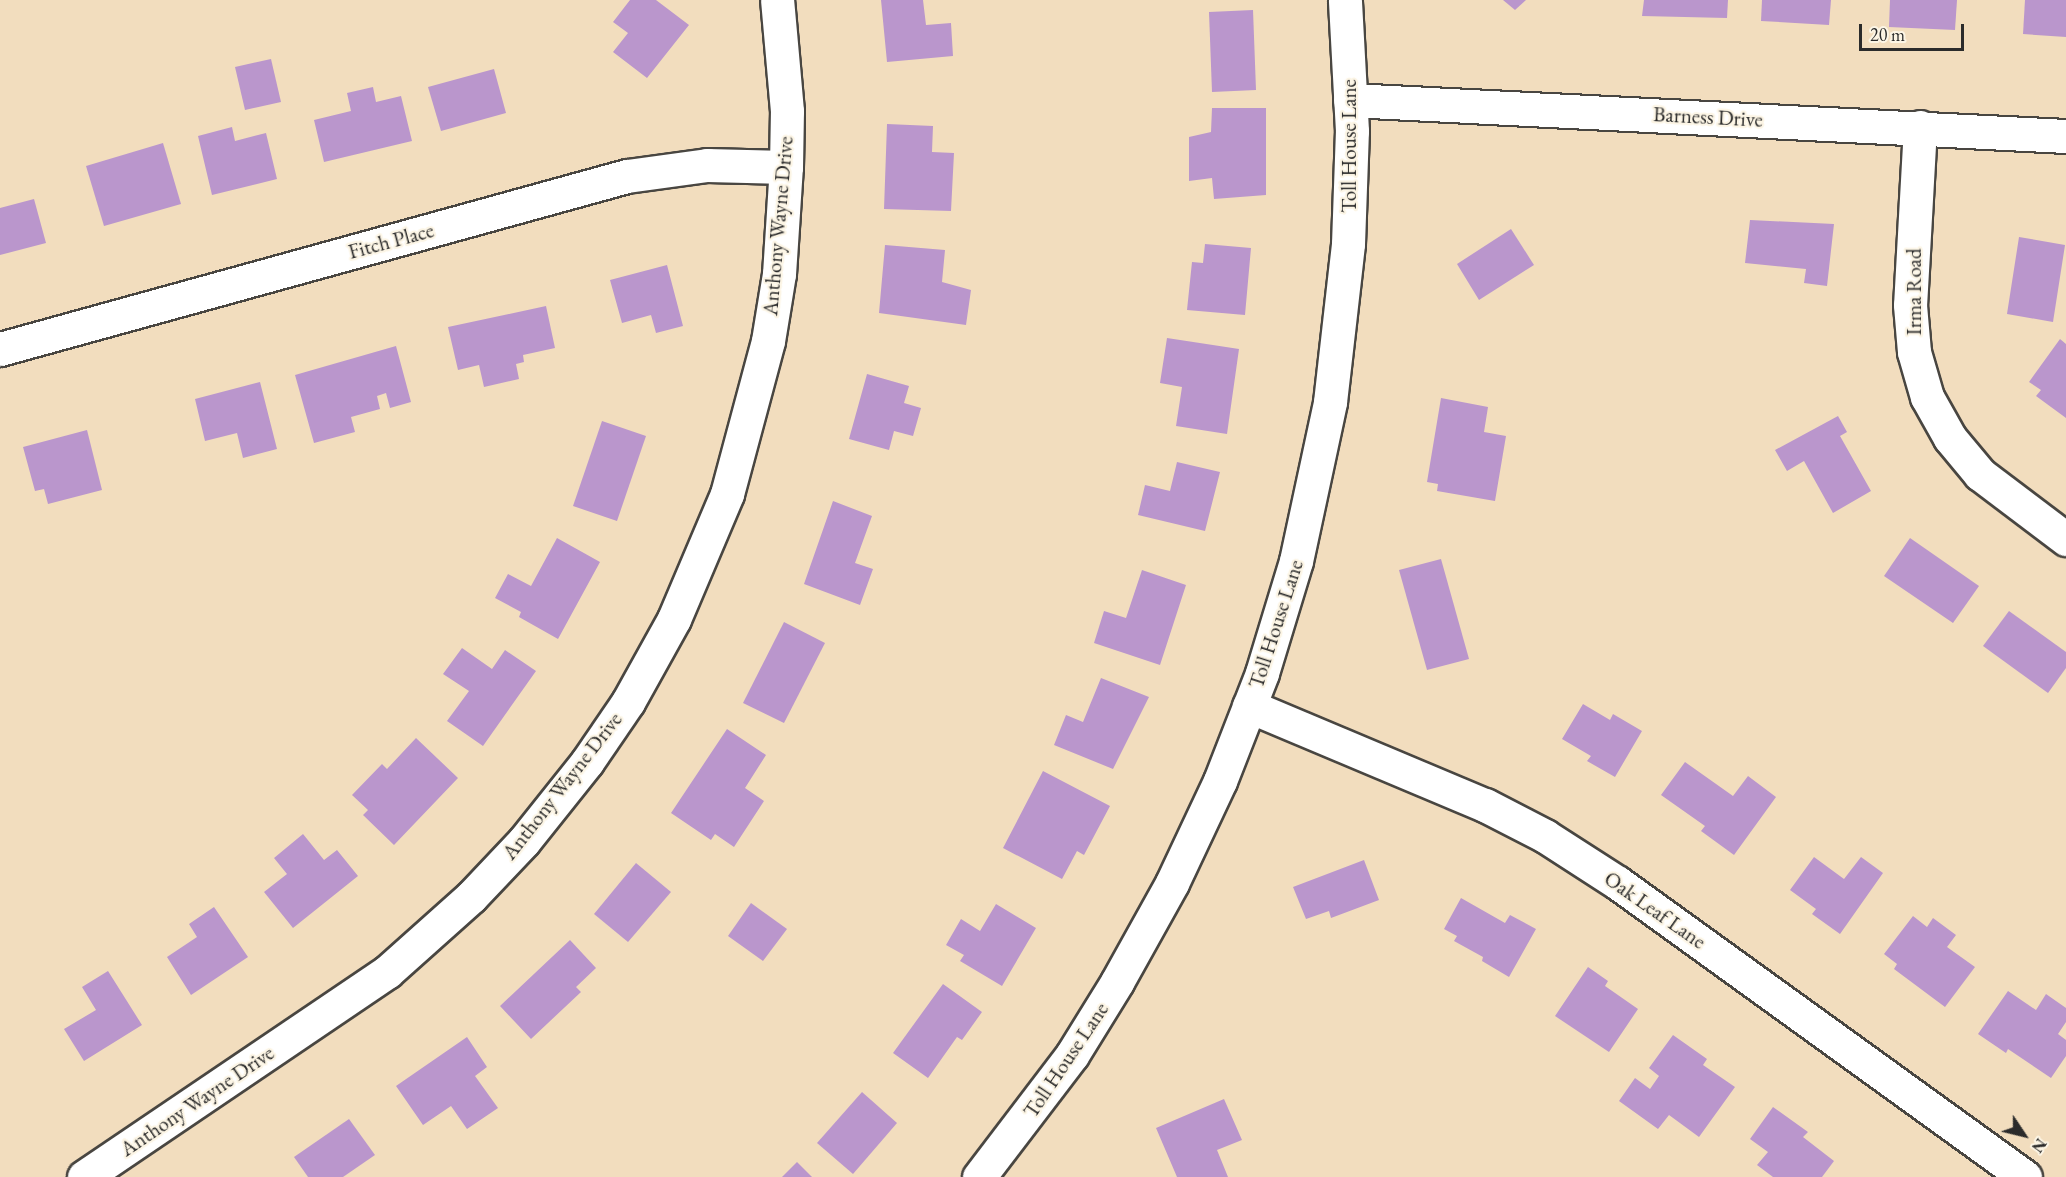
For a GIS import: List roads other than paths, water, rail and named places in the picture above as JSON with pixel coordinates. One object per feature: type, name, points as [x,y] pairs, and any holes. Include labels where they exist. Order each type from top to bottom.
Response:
[{"type":"street","name":"Anthony Wayne Drive","points":[[84,1177],[387,972],[509,857],[587,762],[628,702],[674,619],[727,494],[768,341],[779,274],[786,168],[787,111],[777,0]]},
{"type":"street","name":"Toll House Lane","points":[[987,1174],[1072,1055],[1117,982],[1172,883],[1220,781],[1249,706],[1296,561],[1330,402],[1348,244],[1350,100],[1345,0]]},
{"type":"street","name":"Barness Drive","points":[[1350,100],[2066,136]]},
{"type":"street","name":"Irma Road","points":[[1920,127],[1911,305],[1914,352],[1927,397],[1950,438],[1980,474],[2066,539]]},
{"type":"street","name":"Fitch Place","points":[[0,349],[627,176],[707,165],[786,168]]},
{"type":"street","name":"Oak Leaf Lane","points":[[1249,706],[1485,805],[1545,836],[1618,883],[2025,1177]]}]
